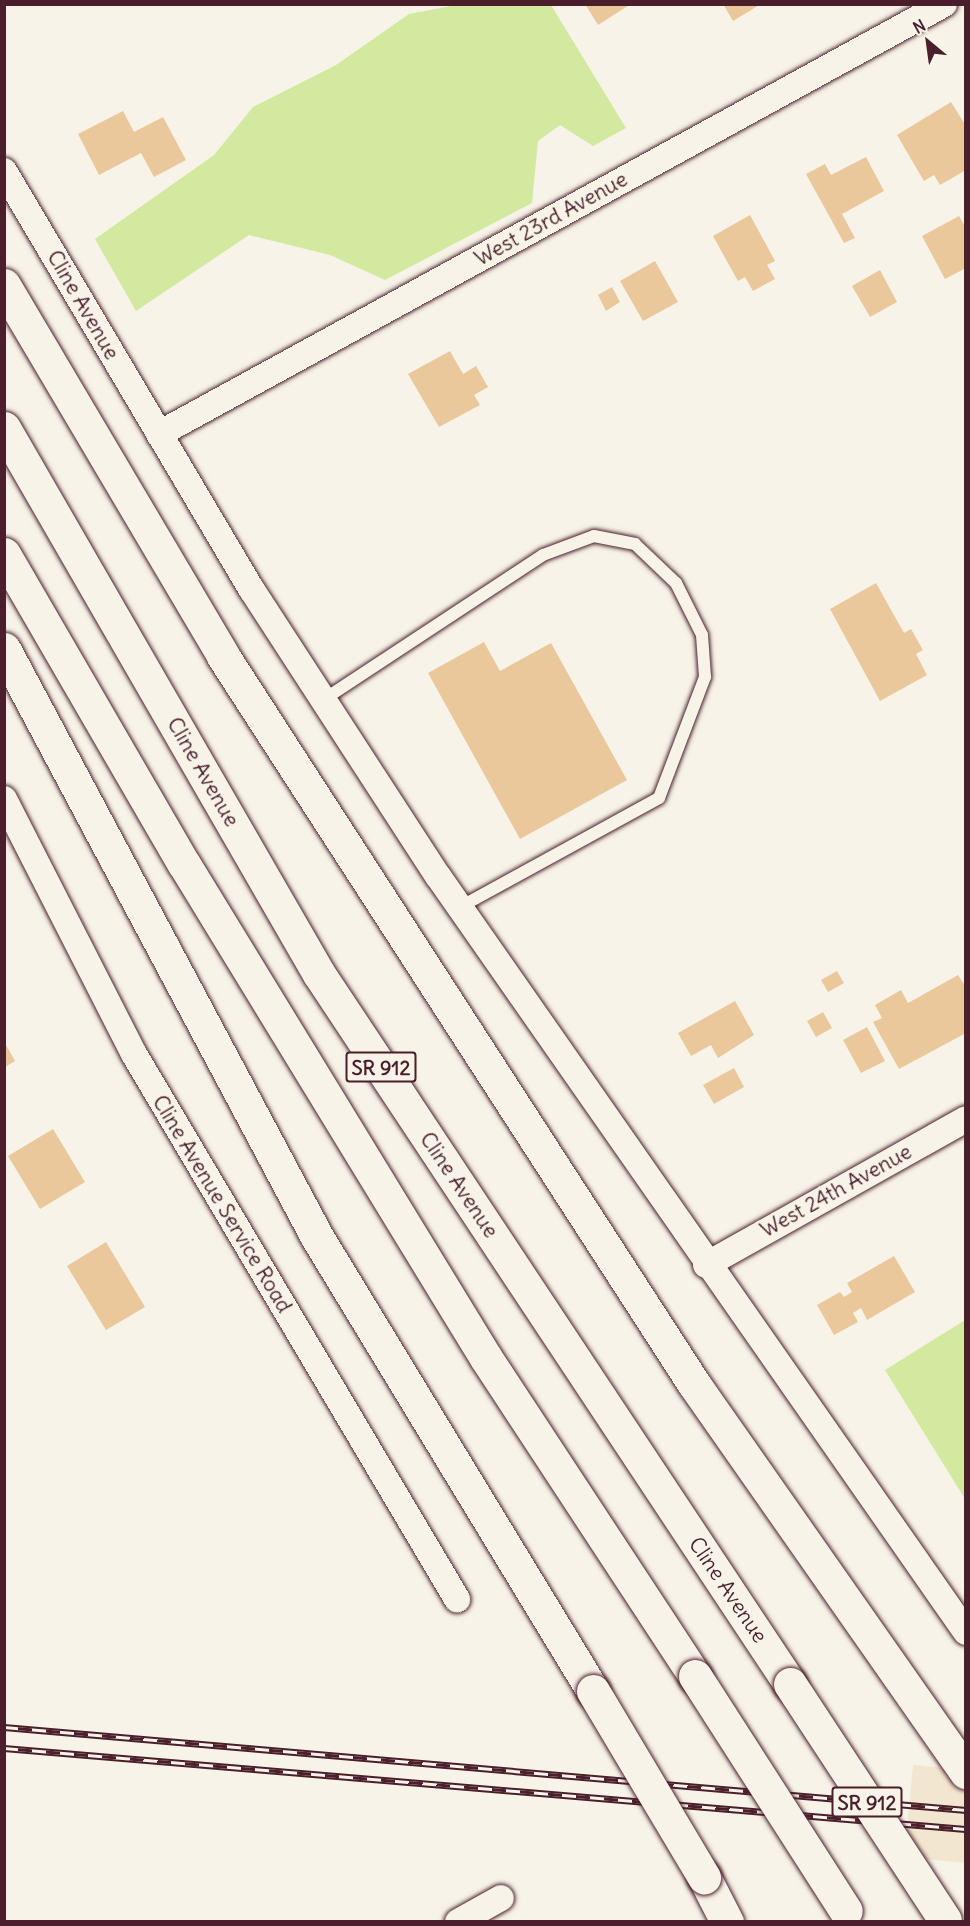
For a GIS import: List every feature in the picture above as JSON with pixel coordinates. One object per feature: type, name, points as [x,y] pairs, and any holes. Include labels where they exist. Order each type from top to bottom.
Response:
[{"type":"highway","points":[[4,285],[223,656],[694,1384],[915,1695],[966,1772]]},
{"type":"highway","name":"Cline Avenue","points":[[4,428],[319,974],[946,1921]]},
{"type":"highway","name":"SR 912","points":[[4,554],[184,864],[486,1358],[850,1916]]},
{"type":"highway","points":[[4,649],[317,1237],[704,1877],[727,1922]]},
{"type":"highway","points":[[704,1877],[717,1922]]},
{"type":"street","name":"West 23rd Avenue","points":[[159,434],[944,4]]},
{"type":"street","name":"Cline Avenue","points":[[4,171],[159,434],[323,700],[460,907],[706,1264],[966,1632]]},
{"type":"street","name":"Cline Avenue Service Road","points":[[4,799],[134,1054],[458,1599]]},
{"type":"street","name":"West 24th Avenue","points":[[706,1264],[966,1119]]},
{"type":"street","points":[[458,1922],[501,1898]]},
{"type":"lane","points":[[323,700],[543,555],[594,536],[635,544],[676,583],[702,635],[705,677],[659,798],[460,907]]},
{"type":"shaded area","points":[[913,1765],[965,1770],[965,1863],[904,1857]]},
{"type":"green space","points":[[461,4],[551,5],[626,128],[593,146],[560,125],[538,141],[532,203],[385,280],[330,255],[249,235],[136,311],[95,239],[214,155],[253,107],[336,65],[409,14]]},
{"type":"green space","points":[[965,1320],[965,1499],[885,1370]]},
{"type":"building","points":[[585,4],[631,4],[598,25]]},
{"type":"building","points":[[723,4],[761,4],[733,21]]},
{"type":"building","points":[[951,102],[966,126],[966,170],[940,185],[934,175],[924,181],[897,135]]},
{"type":"building","points":[[123,111],[134,132],[163,117],[186,160],[154,177],[141,153],[99,175],[78,134]]},
{"type":"building","points":[[866,157],[884,191],[842,214],[855,238],[844,243],[806,174],[825,164],[831,175]]},
{"type":"building","points":[[750,215],[775,261],[767,265],[775,279],[753,291],[745,277],[738,281],[713,236]]},
{"type":"building","points":[[959,216],[966,228],[966,268],[945,279],[922,236]]},
{"type":"building","points":[[655,261],[678,302],[643,321],[620,281]]},
{"type":"building","points":[[880,270],[897,302],[870,317],[852,286]]},
{"type":"building","points":[[612,287],[620,302],[606,311],[598,295]]},
{"type":"building","points":[[450,351],[463,374],[476,366],[488,387],[474,395],[480,405],[439,427],[408,374]]},
{"type":"building","points":[[876,583],[904,633],[911,629],[923,650],[916,654],[927,675],[880,701],[830,609]]},
{"type":"building","points":[[484,642],[500,671],[551,643],[627,780],[520,839],[428,673]]},
{"type":"building","points":[[837,971],[844,983],[828,992],[821,980]]},
{"type":"building","points":[[958,975],[966,987],[966,1033],[899,1069],[873,1022],[882,1018],[875,1005],[901,990],[908,1003]]},
{"type":"building","points":[[735,1001],[754,1035],[718,1058],[711,1045],[691,1056],[678,1033]]},
{"type":"building","points":[[823,1012],[832,1028],[816,1037],[807,1021]]},
{"type":"building","points":[[867,1027],[885,1061],[861,1073],[843,1040]]},
{"type":"building","points":[[5,1043],[15,1061],[5,1067]]},
{"type":"building","points":[[734,1068],[744,1087],[714,1104],[703,1085]]},
{"type":"building","points":[[53,1129],[85,1182],[40,1209],[8,1156]]},
{"type":"building","points":[[106,1242],[145,1307],[106,1330],[67,1266]]},
{"type":"building","points":[[894,1256],[915,1292],[867,1320],[861,1308],[853,1313],[858,1322],[834,1335],[817,1305],[840,1292],[844,1297],[852,1292],[847,1283]]},
{"type":"railway","points":[[4,1727],[966,1810]]},
{"type":"railway","points":[[4,1748],[966,1829]]}]
